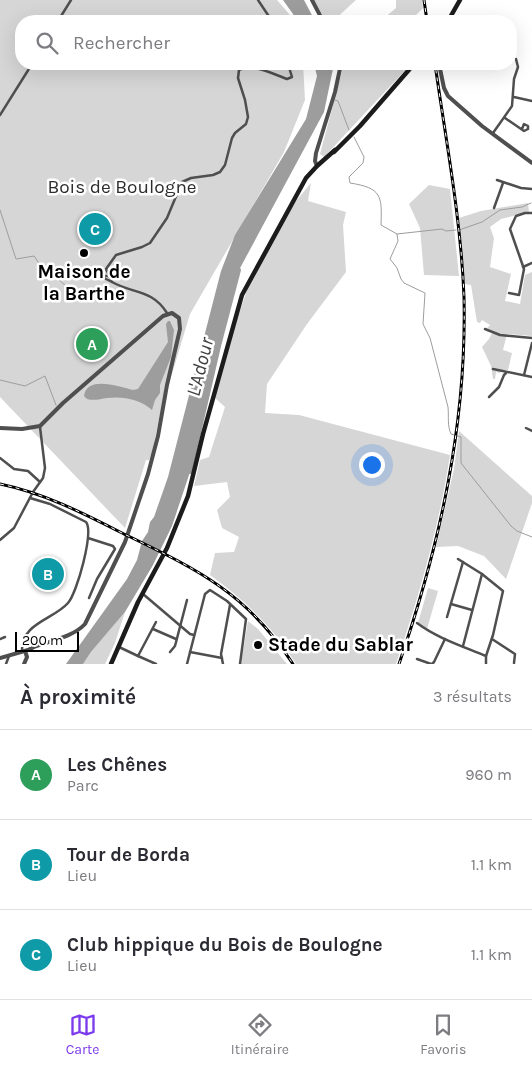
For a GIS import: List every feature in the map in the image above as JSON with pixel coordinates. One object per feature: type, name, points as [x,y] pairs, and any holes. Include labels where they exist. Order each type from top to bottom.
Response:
[{"type":"main road","points":[[451,15],[460,0]]},
{"type":"main road","points":[[111,664],[142,594],[166,550],[183,512],[194,479],[203,434],[245,287],[306,178],[360,126],[409,70]]},
{"type":"main road","points":[[300,189],[319,165]]},
{"type":"street","points":[[62,15],[71,0]]},
{"type":"street","points":[[258,0],[268,15]]},
{"type":"street","points":[[312,0],[320,15]]},
{"type":"street","points":[[492,134],[512,106],[517,63]]},
{"type":"street","points":[[0,114],[28,70]]},
{"type":"street","points":[[0,658],[80,630],[85,624],[125,542],[148,474],[158,436],[167,384],[180,330],[179,318],[176,315],[167,313],[147,294],[123,288],[112,282],[106,269],[116,255],[142,248],[150,242],[167,218],[182,182],[191,178],[213,176],[220,172],[225,165],[232,138],[246,124],[248,117],[246,100],[238,78],[239,70]]},
{"type":"street","points":[[258,70],[287,79],[292,77],[290,70]]},
{"type":"street","points":[[319,165],[315,161],[317,151],[340,70]]},
{"type":"street","points":[[440,70],[446,94],[492,134],[532,163]]},
{"type":"street","points":[[514,96],[532,101]]},
{"type":"street","points":[[505,118],[522,129]]},
{"type":"street","points":[[497,180],[521,188],[532,189]]},
{"type":"street","points":[[494,208],[503,182]]},
{"type":"street","points":[[509,293],[519,295],[524,268],[510,229],[516,216],[532,213]]},
{"type":"street","points":[[524,268],[532,263]]},
{"type":"street","points":[[0,428],[40,426],[146,329],[167,313]]},
{"type":"street","points":[[486,328],[500,335],[532,338]]},
{"type":"street","points":[[524,376],[532,343]]},
{"type":"street","points":[[493,369],[532,377]]},
{"type":"street","points":[[489,397],[499,387],[504,375],[508,373]]},
{"type":"street","points":[[0,540],[14,528],[45,471],[40,426]]},
{"type":"street","points":[[526,428],[532,431]]},
{"type":"street","points":[[0,458],[14,469],[28,471],[40,482]]},
{"type":"street","points":[[26,663],[24,638],[29,630],[68,603],[75,591],[88,538],[86,522],[50,504],[30,498]]},
{"type":"street","points":[[88,538],[113,546],[115,549],[89,598]]},
{"type":"street","points":[[458,559],[482,574],[503,591],[492,639],[486,656],[486,664]]},
{"type":"street","points":[[447,617],[463,562]]},
{"type":"street","points":[[463,646],[482,574]]},
{"type":"street","points":[[187,664],[206,592],[212,590],[246,619],[240,664]]},
{"type":"street","points":[[142,594],[190,634],[194,635]]},
{"type":"street","points":[[170,652],[175,646],[187,600]]},
{"type":"street","points":[[451,604],[472,610]]},
{"type":"street","points":[[223,664],[223,644],[230,605]]},
{"type":"street","points":[[138,656],[156,622]]},
{"type":"street","points":[[417,623],[445,639],[486,656]]},
{"type":"street","points":[[152,629],[176,639]]},
{"type":"street","points":[[0,640],[5,637]]},
{"type":"street","points":[[417,659],[431,664],[434,662],[445,639]]},
{"type":"street","points":[[492,639],[515,654],[514,663]]},
{"type":"street","points":[[119,647],[156,664]]},
{"type":"street","points":[[190,652],[222,658]]},
{"type":"street","points":[[6,664],[9,655]]},
{"type":"green space","name":"Bois de Boulogne","points":[[0,0],[277,0],[290,15],[15,15],[15,70],[303,70],[305,100],[284,152],[190,314],[160,414],[152,454],[149,460],[146,460],[125,528],[0,397]]},
{"type":"green space","points":[[314,0],[356,0],[340,15],[323,15]]},
{"type":"green space","points":[[396,0],[422,0],[423,8],[416,15],[388,15],[396,8]]},
{"type":"green space","points":[[342,70],[405,70],[324,157],[320,154]]},
{"type":"green space","points":[[311,183],[308,201],[346,212],[343,225],[346,272],[307,324],[267,384],[265,413],[299,415],[450,455],[428,561],[396,664],[296,664],[278,638],[258,615],[210,575],[215,553],[234,552],[239,537],[222,528],[217,510],[230,497],[227,482],[194,486],[200,460],[209,457],[225,407],[215,398],[228,344],[255,268],[296,201]]},
{"type":"green space","points":[[429,185],[450,189],[459,276],[424,275],[420,228],[409,204]]},
{"type":"green space","points":[[528,203],[529,212],[501,219],[490,227],[494,238],[490,267],[511,274],[505,301],[520,304],[525,275],[532,272],[532,336],[507,334],[503,350],[512,353],[508,370],[502,370],[500,373],[496,372],[495,379],[493,379],[491,366],[482,347],[493,331],[487,328],[490,325],[482,320],[480,323],[477,322],[471,285],[465,284],[459,218],[481,211]]},
{"type":"green space","points":[[459,431],[532,496],[532,503],[506,579],[484,556],[458,546],[436,547],[454,469]]},
{"type":"green space","points":[[428,588],[438,591],[427,629],[418,623]]},
{"type":"green space","points":[[125,612],[115,643],[105,664],[83,664],[91,652]]},
{"type":"green space","name":"Stade du Sablar","points":[[248,621],[258,629],[287,664],[241,664]]},
{"type":"water","points":[[283,0],[304,0],[312,15],[294,15]]},
{"type":"water","points":[[316,70],[333,70],[324,112],[239,270],[219,346],[190,472],[172,526],[153,565],[125,612],[83,664],[66,664],[127,579],[137,560],[142,541],[148,532],[150,522],[154,517],[168,477],[221,271],[235,235],[306,119],[317,76]]},
{"type":"water","points":[[170,321],[174,330],[171,357],[160,385],[160,393],[155,400],[152,410],[142,403],[131,399],[113,397],[92,400],[84,396],[86,390],[97,384],[113,385],[133,390],[138,389],[168,342],[166,324]]},
{"type":"waterway","points":[[335,100],[338,101],[349,130]]},
{"type":"waterway","points":[[354,137],[364,157],[363,163],[349,177],[350,183],[361,185],[378,195],[381,207],[381,225],[397,234],[398,241],[390,259],[397,268],[404,283],[425,293],[423,324],[430,338],[448,407],[451,434],[461,437],[461,463],[511,526],[517,531],[532,537]]},
{"type":"waterway","points":[[459,230],[482,222],[500,210],[522,207],[531,203]]},
{"type":"waterway","points":[[0,210],[16,259],[34,256],[47,275],[58,279],[76,295]]},
{"type":"waterway","points":[[397,234],[442,229],[446,231],[456,230]]},
{"type":"waterway","name":"L'Adour","points":[[190,472],[219,346],[239,270]]},
{"type":"waterway","points":[[0,380],[25,386],[45,376],[56,405]]},
{"type":"railway","points":[[424,0],[426,15]]},
{"type":"railway","points":[[399,664],[427,574],[448,483],[456,437],[464,344],[464,297],[460,239],[436,70]]},
{"type":"railway","points":[[0,484],[31,492],[76,510],[195,570],[217,584],[257,618],[293,664]]},
{"type":"place","name":"Club hippique du Bois de Boulogne","points":[[95,229]]},
{"type":"place","name":"Maison de la Barthe","points":[[84,253]]},
{"type":"place","name":"Les Chênes","points":[[92,344]]},
{"type":"place","name":"Tour de Borda","points":[[48,574]]},
{"type":"place","name":"Stade du Sablar","points":[[258,645]]}]
